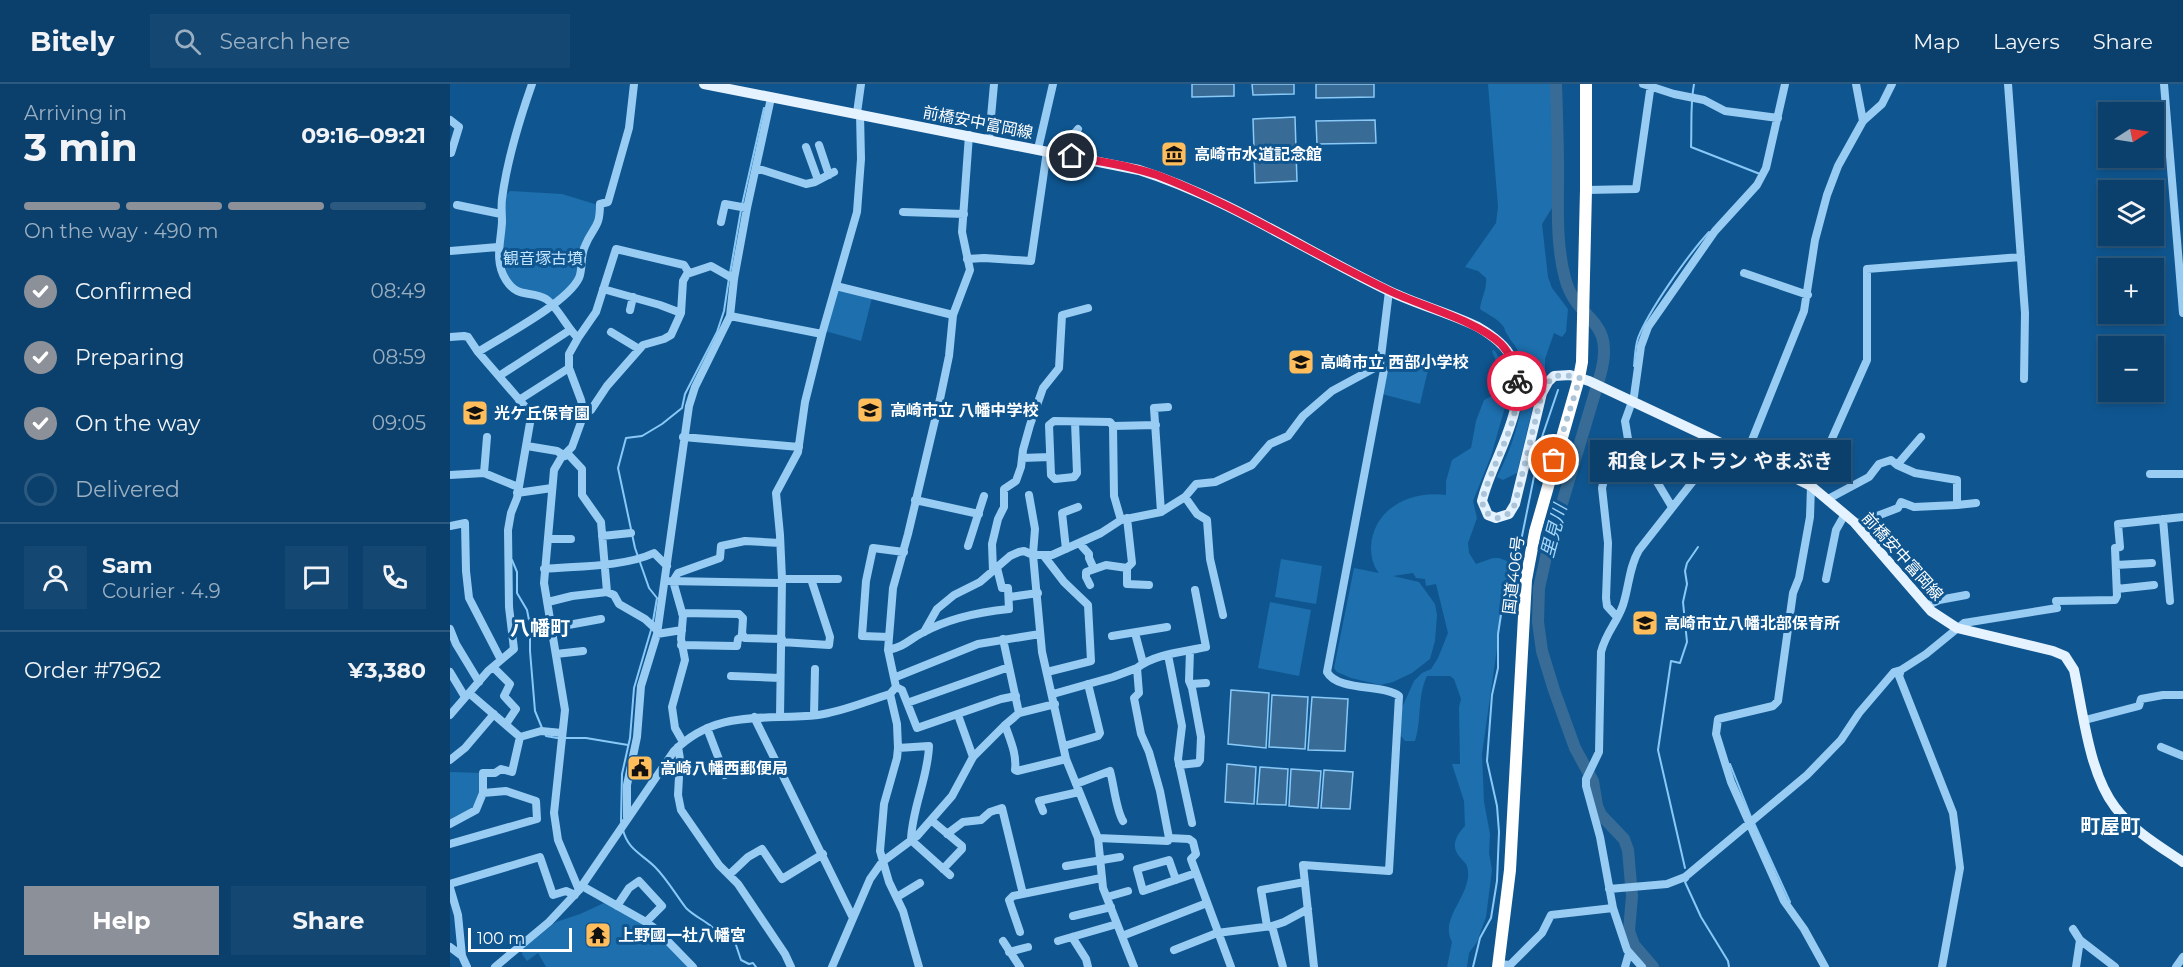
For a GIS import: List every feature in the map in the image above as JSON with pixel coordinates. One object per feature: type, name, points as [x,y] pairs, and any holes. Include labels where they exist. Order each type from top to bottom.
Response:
[{"type":"highway","name":"国道406号","points":[[1499,966],[1510,870],[1526,580],[1535,532],[1585,380],[1583,320],[1586,84]]},
{"type":"main road","name":"前橋安中富岡線","points":[[704,84],[760,90],[771,98],[1130,167],[1169,181],[1230,209],[1389,291],[1478,327],[1502,344],[1511,357],[1516,371],[1515,407],[1502,450],[1482,501],[1488,515],[1496,518],[1509,514],[1515,504],[1542,393],[1554,376],[1562,375],[1585,380],[1604,388],[1811,486],[1856,524],[1926,606],[1957,628],[2053,651],[2065,656],[2074,670],[2096,771],[2114,807],[2137,830],[2183,862]]},
{"type":"street","points":[[532,84],[516,127],[502,199],[502,221],[498,247],[503,274],[510,285],[520,293],[545,298],[578,338]]},
{"type":"street","points":[[478,352],[551,305],[580,277],[583,249],[599,222],[600,204],[608,202],[629,128],[634,84]]},
{"type":"street","points":[[780,717],[782,581],[776,493],[799,447],[805,402],[822,334],[851,238],[859,200],[861,159],[858,114],[861,84]]},
{"type":"street","points":[[989,139],[994,84]]},
{"type":"street","points":[[967,259],[1031,261],[1048,151],[1053,84]]},
{"type":"street","points":[[1617,617],[1607,606],[1606,598],[1608,543],[1602,488],[1608,464],[1622,457],[1629,445],[1625,421],[1632,401],[1641,346],[1648,327],[1715,231],[1757,185],[1766,168],[1785,84]]},
{"type":"street","points":[[1856,84],[1863,121]]},
{"type":"street","points":[[1746,455],[1804,311],[1815,240],[1827,195],[1845,151],[1863,121],[1882,104],[1892,84]]},
{"type":"street","points":[[2008,84],[2025,314],[2024,379]]},
{"type":"street","points":[[2164,84],[2183,314]]},
{"type":"street","points":[[1586,190],[1636,189],[1648,85],[1674,94],[1704,100],[1725,111],[1778,118]]},
{"type":"street","points":[[771,98],[747,208],[734,279],[730,316],[691,396],[683,437],[667,566],[669,581],[682,613],[681,645],[685,660],[672,707],[680,745],[678,795],[681,810],[719,866],[744,892],[785,954],[791,967]]},
{"type":"street","points":[[450,120],[459,127],[452,153]]},
{"type":"street","points":[[1048,151],[1078,129]]},
{"type":"street","points":[[969,135],[962,236],[969,274],[953,315],[949,356],[940,399],[904,552],[893,588],[888,650],[896,682],[902,690],[917,728],[1016,696]]},
{"type":"street","points":[[756,168],[806,184],[818,180],[832,174],[819,145]]},
{"type":"street","points":[[806,147],[818,180]]},
{"type":"street","points":[[721,222],[725,204],[747,208]]},
{"type":"street","points":[[457,205],[501,214]]},
{"type":"street","points":[[903,212],[963,214]]},
{"type":"street","points":[[450,251],[498,247]]},
{"type":"street","points":[[579,890],[556,830],[555,803],[565,710],[544,583],[555,465],[566,455],[576,438],[584,414],[569,368],[568,354],[596,312],[616,249],[684,266],[688,273]]},
{"type":"street","points":[[1825,967],[1804,929],[1789,910],[1749,824],[1731,782],[1716,730],[1718,719],[1773,706],[1778,701],[1793,592],[1799,578],[1810,517],[1811,486],[1867,360],[1867,269],[2021,257]]},
{"type":"street","points":[[584,414],[591,410],[607,386],[639,349],[647,343],[671,335],[681,313],[683,281],[688,273],[711,266],[734,279]]},
{"type":"street","points":[[1744,273],[1808,295]]},
{"type":"street","points":[[836,286],[953,315]]},
{"type":"street","points":[[603,289],[681,313]]},
{"type":"street","points":[[1314,967],[1303,865],[1389,871],[1399,696],[1393,692],[1367,690],[1332,679],[1327,672],[1384,370],[1380,365],[1389,291]]},
{"type":"street","points":[[630,310],[633,297]]},
{"type":"street","points":[[888,650],[905,646],[924,632],[979,612],[1009,609],[1008,588],[1002,588],[995,570],[992,544],[998,519],[1004,507],[1004,489],[1016,481],[1030,425],[1043,388],[1059,368],[1062,315],[1088,308]]},
{"type":"street","points":[[730,316],[822,334]]},
{"type":"street","points":[[499,376],[570,330]]},
{"type":"street","points":[[611,332],[639,349]]},
{"type":"street","points":[[450,338],[466,336],[531,417],[518,490],[508,530],[508,607],[514,648],[479,682],[450,715]]},
{"type":"street","points":[[924,632],[943,603],[980,582],[1010,556],[1019,552],[1052,555],[1080,544],[1124,519],[1161,512],[1185,497],[1196,484],[1215,482],[1252,465],[1270,444],[1288,436],[1304,416],[1332,391],[1380,365]]},
{"type":"street","points":[[519,400],[569,368]]},
{"type":"street","points":[[1161,512],[1154,408],[1168,407]]},
{"type":"street","points":[[1075,422],[1076,476],[1055,479],[1052,477],[1049,425],[1054,421],[1110,422],[1113,426],[1114,496],[1124,519],[1132,562],[1127,568],[1127,584],[1149,585]]},
{"type":"street","points":[[1113,426],[1156,425]]},
{"type":"street","points":[[484,473],[488,436]]},
{"type":"street","points":[[683,437],[799,447]]},
{"type":"street","points":[[1897,465],[1922,437]]},
{"type":"street","points":[[1642,967],[1629,954],[1613,908],[1605,860],[1586,786],[1586,779],[1599,752],[1601,652],[1605,637],[1623,605],[1634,558],[1645,540],[1724,443]]},
{"type":"street","points":[[1629,445],[1641,455],[1672,507]]},
{"type":"street","points":[[526,446],[557,451],[566,455],[582,469],[582,495],[601,522],[607,592]]},
{"type":"street","points":[[1022,458],[1050,457]]},
{"type":"street","points":[[1828,499],[1869,477],[1879,464],[1891,460],[1915,473],[1957,480],[1957,505]]},
{"type":"street","points":[[450,474],[484,473],[518,490],[552,488]]},
{"type":"street","points":[[2150,474],[2183,474]]},
{"type":"street","points":[[1029,495],[1035,529],[1033,555],[1040,634],[1066,759],[1098,838],[1101,878],[1134,967]]},
{"type":"street","points":[[968,546],[984,496]]},
{"type":"street","points":[[1185,497],[1197,514],[1207,520],[1210,559],[1223,615]]},
{"type":"street","points":[[915,500],[979,514]]},
{"type":"street","points":[[1856,524],[1898,508],[1901,502],[1914,507],[1976,503]]},
{"type":"street","points":[[1609,889],[1657,886],[1680,880],[1807,776],[1841,740],[1859,712],[1894,672],[1901,670],[1941,644],[1964,622],[2056,604],[2112,600],[2117,596],[2115,548],[2120,547],[2118,524],[2182,517],[2183,506]]},
{"type":"street","points":[[1066,549],[1062,513],[1078,507]]},
{"type":"street","points":[[1826,579],[1836,530],[1845,514]]},
{"type":"street","points":[[2163,519],[2170,601]]},
{"type":"street","points":[[450,526],[465,523],[469,598],[501,660]]},
{"type":"street","points":[[602,536],[631,534]]},
{"type":"street","points":[[548,539],[571,539]]},
{"type":"street","points":[[627,817],[627,785],[637,737],[641,686],[669,581],[678,573],[720,558],[721,546],[745,541],[780,543]]},
{"type":"street","points":[[1080,544],[1089,554],[1094,569]]},
{"type":"street","points":[[889,637],[862,636],[868,572],[873,548],[904,552]]},
{"type":"street","points":[[544,569],[604,564],[644,558],[654,553],[667,566]]},
{"type":"street","points":[[1044,556],[1064,582],[1088,604],[1091,662],[1047,672]]},
{"type":"street","points":[[2116,565],[2152,563]]},
{"type":"street","points":[[1090,585],[1086,572],[1106,565],[1127,568]]},
{"type":"street","points":[[681,645],[737,646],[738,639],[743,636],[830,645],[830,637],[811,579]]},
{"type":"street","points":[[669,581],[838,579]]},
{"type":"street","points":[[2117,589],[2154,585]]},
{"type":"street","points":[[1053,694],[1168,655],[1206,647],[1195,590]]},
{"type":"street","points":[[548,602],[572,596],[607,592],[614,595],[619,604],[645,619],[657,632]]},
{"type":"street","points":[[1010,597],[1038,593]]},
{"type":"street","points":[[1926,606],[1939,600],[1966,595]]},
{"type":"street","points":[[682,613],[739,614],[743,618],[743,636]]},
{"type":"street","points":[[552,628],[601,619]]},
{"type":"street","points":[[1112,636],[1167,627]]},
{"type":"street","points":[[450,629],[456,644],[479,682]]},
{"type":"street","points":[[657,632],[682,630]]},
{"type":"street","points":[[1135,633],[1140,666],[1138,693],[1134,698],[1141,734],[1161,791],[1169,838]]},
{"type":"street","points":[[919,967],[880,851],[884,804],[898,748],[897,724],[890,694],[896,682],[978,644],[1040,634]]},
{"type":"street","points":[[1003,639],[1020,713]]},
{"type":"street","points":[[1179,765],[1198,763],[1200,760],[1201,737],[1189,681],[1190,650]]},
{"type":"street","points":[[555,654],[583,651]]},
{"type":"street","points":[[1168,655],[1182,726],[1178,759],[1192,823]]},
{"type":"street","points":[[494,667],[510,684],[504,696],[516,709],[506,724]]},
{"type":"street","points":[[907,703],[1009,667]]},
{"type":"street","points":[[814,715],[815,669]]},
{"type":"street","points":[[1901,670],[1899,675],[1953,813],[1960,868],[1942,967]]},
{"type":"street","points":[[451,676],[467,695],[494,714],[520,737]]},
{"type":"street","points":[[731,676],[780,678]]},
{"type":"street","points":[[1191,684],[1206,683]]},
{"type":"street","points":[[1064,746],[1098,736],[1100,733],[1088,684]]},
{"type":"street","points":[[495,967],[549,922],[579,890],[627,817],[680,745],[707,728],[726,722],[754,717],[814,715],[890,694]]},
{"type":"street","points":[[2085,720],[2139,706],[2141,699],[2163,695],[2183,695]]},
{"type":"street","points":[[832,967],[870,879],[882,862],[911,840],[931,820],[952,796],[974,757],[1005,725],[1020,713],[1055,704]]},
{"type":"street","points":[[450,760],[465,748],[494,714]]},
{"type":"street","points":[[957,716],[974,757]]},
{"type":"street","points":[[754,717],[853,918]]},
{"type":"street","points":[[1005,725],[1013,748],[1015,770],[1066,759]]},
{"type":"street","points":[[707,728],[725,775]]},
{"type":"street","points":[[520,737],[541,731],[562,733]]},
{"type":"street","points":[[450,824],[476,810],[483,793],[483,773],[495,773],[501,769],[512,772],[520,737]]},
{"type":"street","points":[[898,748],[929,746],[919,801],[912,821],[911,840]]},
{"type":"street","points":[[2161,747],[2183,756]]},
{"type":"street","points":[[1043,811],[1039,801],[1078,788],[1110,771],[1119,814],[1123,821]]},
{"type":"street","points":[[450,844],[537,819],[536,801],[506,791],[483,793]]},
{"type":"street","points":[[947,834],[963,822],[981,820],[990,812],[1002,808],[1023,894]]},
{"type":"street","points":[[911,840],[947,872],[962,846],[931,820]]},
{"type":"street","points":[[1098,838],[1168,841],[1169,838],[1189,839],[1193,842],[1196,854],[1191,859],[1231,967]]},
{"type":"street","points":[[729,874],[748,857],[762,849],[782,879],[823,854]]},
{"type":"street","points":[[467,967],[462,956],[458,915],[450,886],[540,857],[553,896],[566,891],[579,890],[618,906],[657,930],[693,967]]},
{"type":"street","points":[[1066,866],[1120,857]]},
{"type":"street","points":[[1176,880],[1169,860],[1137,869],[1143,891],[1176,880],[1196,873]]},
{"type":"street","points":[[1020,932],[1009,900],[1012,896],[1101,878]]},
{"type":"street","points":[[618,906],[629,888],[639,881],[662,906],[646,922]]},
{"type":"street","points":[[1283,967],[1261,890],[1305,882]]},
{"type":"street","points":[[897,897],[920,883]]},
{"type":"street","points":[[1107,897],[1128,891]]},
{"type":"street","points":[[1122,936],[1207,903]]},
{"type":"street","points":[[1073,916],[1111,907]]},
{"type":"street","points":[[1499,966],[1510,964],[1542,933],[1551,915],[1613,908]]},
{"type":"street","points":[[1174,950],[1217,933],[1284,922],[1308,909]]},
{"type":"street","points":[[1059,941],[1117,924]]},
{"type":"street","points":[[2073,929],[2080,940],[2115,967]]},
{"type":"street","points":[[1072,938],[1088,967]]},
{"type":"street","points":[[2076,967],[2080,940]]},
{"type":"street","points":[[1003,941],[1020,967]]},
{"type":"street","points":[[450,947],[462,956]]},
{"type":"street","points":[[1009,952],[1028,947]]},
{"type":"street","points":[[1624,967],[1629,954]]},
{"type":"street","points":[[2176,967],[2183,957]]},
{"type":"green space","points":[[1488,84],[1557,84],[1558,104],[1552,208],[1542,224],[1548,277],[1552,288],[1568,309],[1566,332],[1562,337],[1554,333],[1545,359],[1545,373],[1539,381],[1517,473],[1503,480],[1497,477],[1510,449],[1519,417],[1523,385],[1522,369],[1518,351],[1503,326],[1480,309],[1486,278],[1478,271],[1465,267],[1496,223],[1498,207]]},
{"type":"green space","name":"観音塚古墳","points":[[510,191],[562,194],[598,205],[578,276],[553,301],[518,288],[509,281],[505,273],[502,228],[505,196]]},
{"type":"green space","points":[[840,290],[872,298],[861,341],[825,331],[836,292]]},
{"type":"green space","points":[[1494,350],[1503,363],[1508,378],[1508,397],[1491,456],[1473,501],[1477,518],[1468,543],[1469,553],[1476,564],[1499,558],[1507,561],[1508,571],[1482,754],[1484,802],[1490,834],[1489,853],[1492,870],[1486,917],[1477,942],[1469,953],[1467,967],[1447,967],[1452,942],[1449,933],[1450,923],[1468,876],[1467,866],[1455,848],[1457,837],[1465,826],[1464,801],[1452,764],[1460,764],[1459,707],[1461,699],[1454,679],[1450,676],[1427,676],[1422,692],[1415,741],[1405,741],[1401,736],[1401,710],[1414,681],[1422,673],[1431,669],[1448,633],[1436,584],[1426,586],[1425,579],[1416,578],[1413,573],[1393,576],[1419,582],[1435,604],[1437,615],[1435,641],[1430,659],[1412,673],[1380,685],[1351,678],[1337,672],[1334,668],[1354,568],[1379,573],[1373,561],[1371,547],[1373,533],[1386,512],[1407,499],[1433,494],[1446,495],[1446,481],[1452,460],[1471,448],[1476,421],[1484,400],[1503,390],[1501,374],[1492,351]]},
{"type":"green space","points":[[1413,351],[1431,357],[1420,404],[1382,394],[1389,366]]},
{"type":"green space","points":[[1281,559],[1322,566],[1316,604],[1275,597]]},
{"type":"green space","points":[[1270,602],[1311,610],[1299,676],[1258,668]]},
{"type":"green space","points":[[450,772],[483,773],[476,810],[450,824]]},
{"type":"green space","name":"上野國一社八幡宮","points":[[604,903],[631,916],[655,932],[688,967],[546,967],[538,953],[527,961],[522,954],[523,948],[556,922]]},
{"type":"shaded area","points":[[1192,84],[1234,84],[1234,96],[1192,97]]},
{"type":"shaded area","points":[[1252,84],[1294,84],[1294,94],[1253,95]]},
{"type":"shaded area","points":[[1316,84],[1374,84],[1374,97],[1316,98]]},
{"type":"shaded area","points":[[1295,117],[1296,149],[1254,150],[1253,119]]},
{"type":"shaded area","points":[[1375,120],[1376,143],[1317,144],[1316,121]]},
{"type":"shaded area","points":[[1296,151],[1297,181],[1255,183],[1254,152]]},
{"type":"shaded area","points":[[1231,690],[1269,693],[1266,748],[1228,744]]},
{"type":"shaded area","points":[[1272,695],[1308,697],[1305,749],[1269,747]]},
{"type":"shaded area","points":[[1312,697],[1348,699],[1345,751],[1308,750]]},
{"type":"shaded area","points":[[1227,764],[1256,767],[1254,804],[1225,802]]},
{"type":"shaded area","points":[[1260,767],[1288,769],[1286,805],[1257,804]]},
{"type":"shaded area","points":[[1291,769],[1321,771],[1318,808],[1289,806]]},
{"type":"shaded area","points":[[1324,770],[1353,772],[1350,809],[1321,808]]},
{"type":"waterway","name":"里見川","points":[[1556,84],[1558,225],[1562,265],[1571,293],[1600,331],[1604,356],[1546,557],[1539,588],[1538,622],[1542,651],[1554,690],[1575,748],[1593,781],[1597,806],[1601,815],[1624,839],[1628,850],[1632,896],[1629,931],[1634,945],[1653,967]]},
{"type":"waterway","points":[[1694,84],[1691,147],[1760,174]]},
{"type":"waterway","points":[[742,205],[764,108]]},
{"type":"waterway","points":[[730,273],[741,210]]},
{"type":"waterway","points":[[1634,366],[1638,338],[1643,326],[1680,268],[1709,232]]},
{"type":"waterway","points":[[653,621],[657,598],[649,588],[635,548],[618,468],[626,438],[642,436],[682,408],[685,394],[717,332],[724,311],[729,278]]},
{"type":"waterway","points":[[1473,967],[1480,938],[1491,918],[1497,881],[1499,832],[1497,806],[1487,761],[1492,695],[1498,668],[1498,634],[1510,572],[1520,546],[1542,437],[1558,390]]},
{"type":"waterway","points":[[1685,868],[1658,750],[1671,661],[1680,663],[1687,642],[1683,602],[1687,584],[1685,571],[1687,563],[1698,547]]},
{"type":"waterway","points":[[512,560],[517,572],[517,593],[527,610],[530,625],[535,711],[542,728]]},
{"type":"waterway","points":[[621,822],[622,774],[630,738],[634,688],[651,630]]},
{"type":"waterway","points":[[545,733],[546,736],[557,738],[586,738],[628,745]]},
{"type":"waterway","points":[[1730,764],[1751,817]]},
{"type":"waterway","points":[[1754,823],[1790,902]]},
{"type":"waterway","points":[[623,830],[632,847],[659,872],[686,908],[712,927],[722,943],[735,942],[741,960],[749,964],[753,963],[756,967]]},
{"type":"waterway","points":[[1688,879],[1685,882],[1701,917],[1728,961],[1729,967]]},
{"type":"way so far","points":[[1517,381],[1515,407],[1509,429],[1482,501],[1488,515],[1496,518],[1509,514],[1512,510],[1542,393],[1554,376],[1570,375],[1580,378],[1554,460]]},
{"type":"place","name":"高崎市水道記念館","points":[[1174,154]]},
{"type":"place","name":"高崎市立 西部小学校","points":[[1301,362]]},
{"type":"place","name":"高崎市立 八幡中学校","points":[[870,410]]},
{"type":"place","name":"光ケ丘保育園","points":[[475,413]]},
{"type":"place","name":"和食レストラン やまぶき","points":[[1554,460]]},
{"type":"place","name":"高崎市立八幡北部保育所","points":[[1645,623]]},
{"type":"place","name":"高崎八幡西郵便局","points":[[640,768]]},
{"type":"place","name":"上野國一社八幡宮","points":[[598,935]]},
{"type":"district","name":"八幡町","points":[[540,628]]},
{"type":"district","name":"町屋町","points":[[2110,826]]},
{"type":"route","points":[[1072,156],[1120,165],[1156,175],[1230,209],[1389,291],[1478,327],[1502,344],[1511,357],[1517,381]]}]
